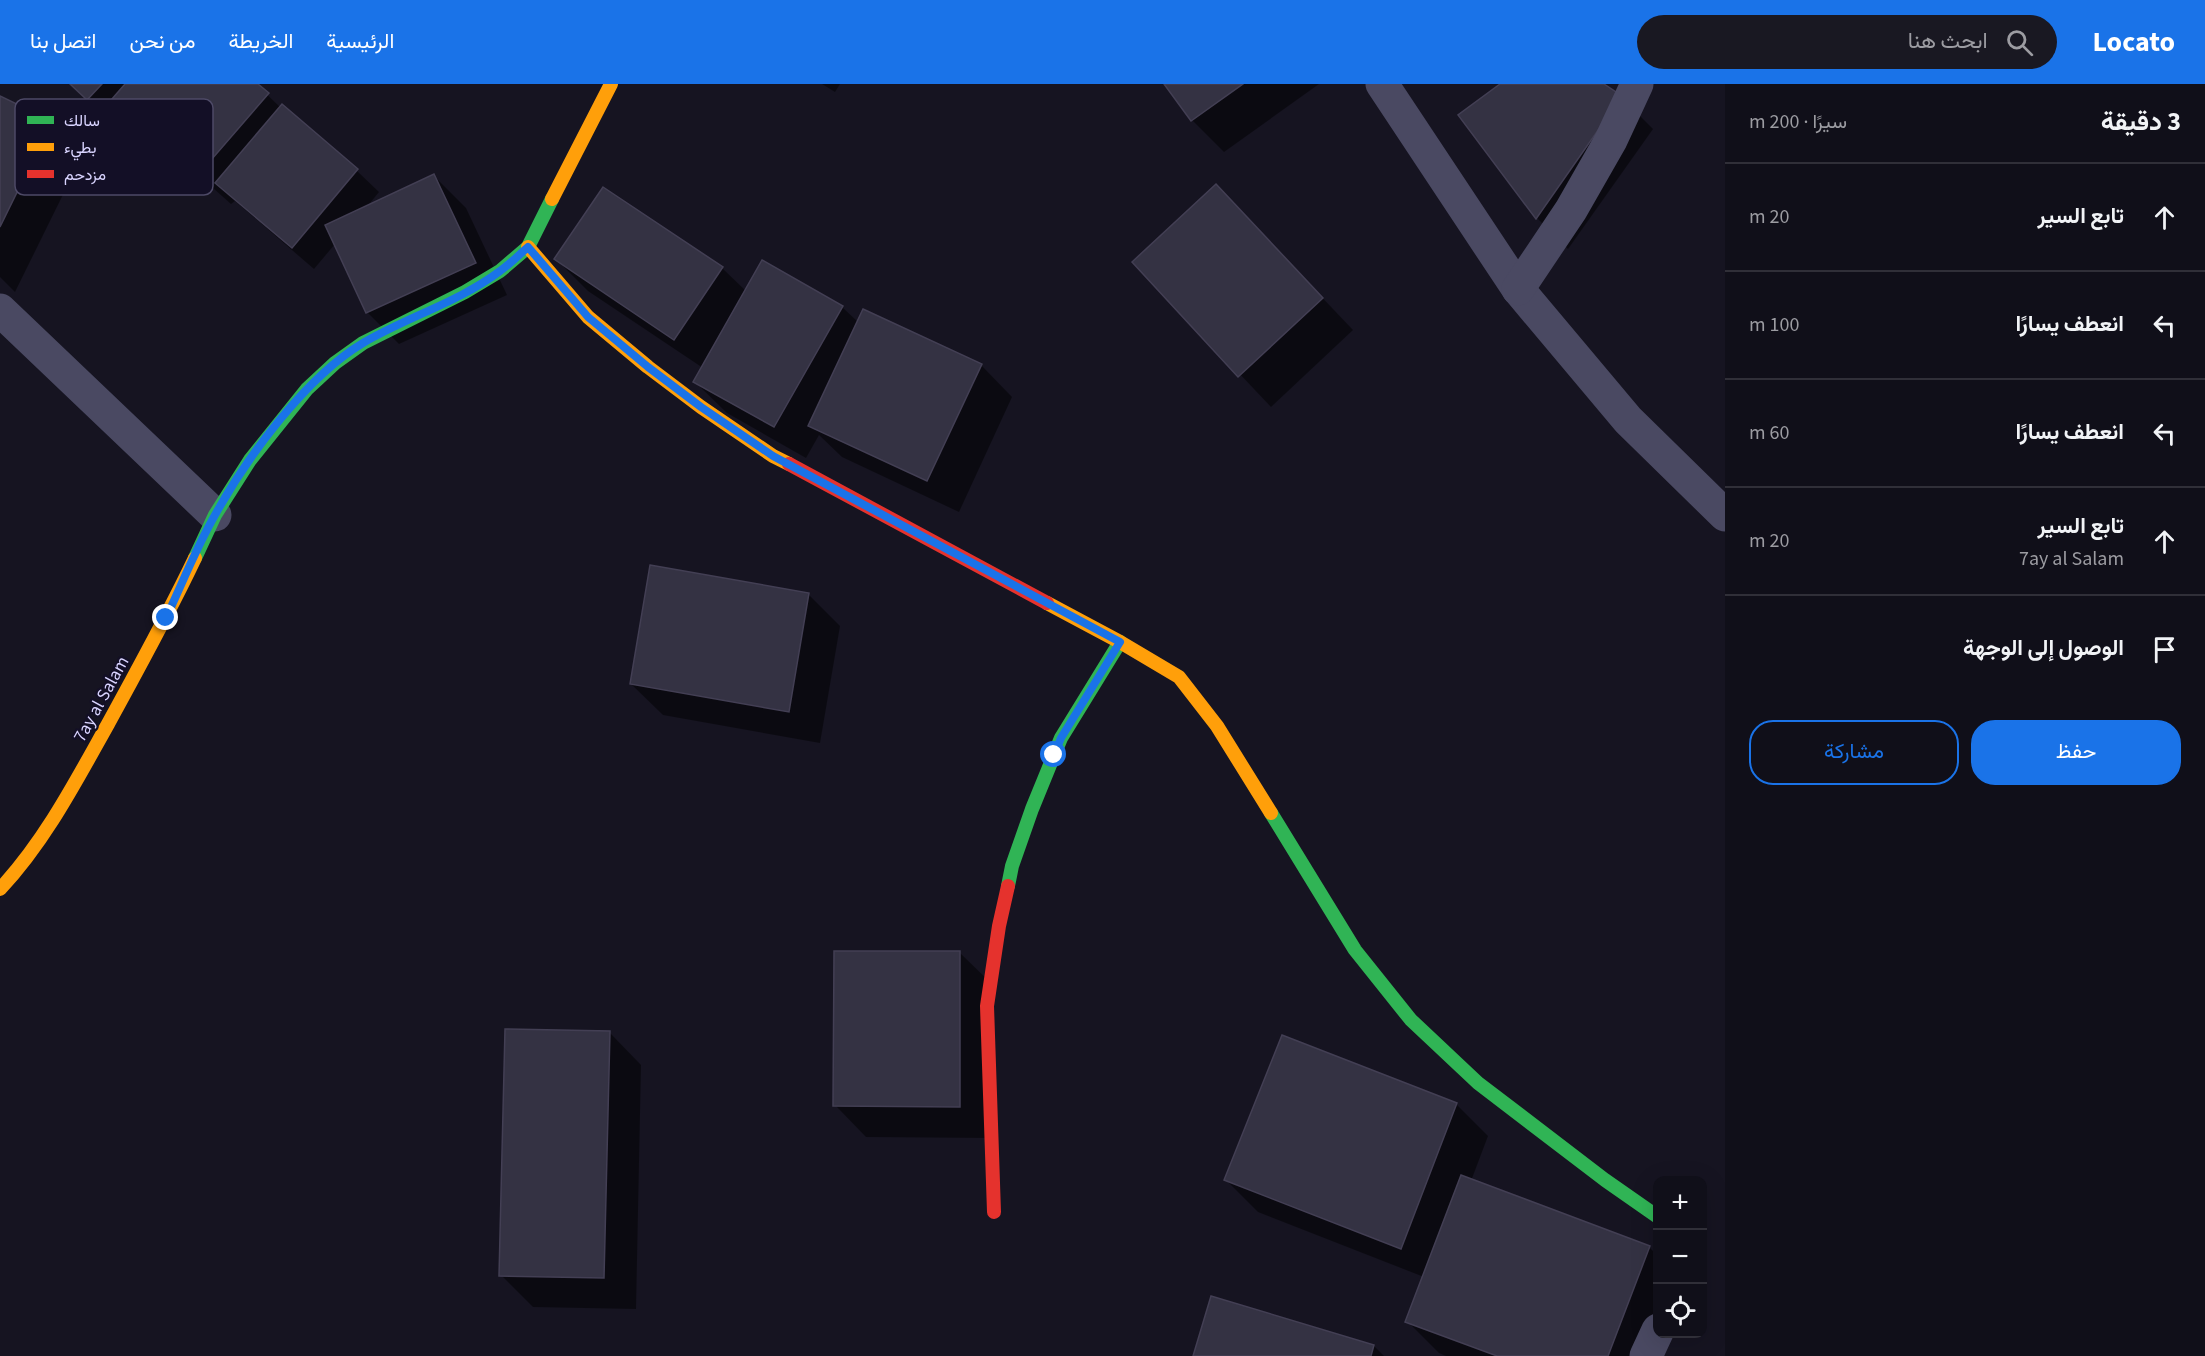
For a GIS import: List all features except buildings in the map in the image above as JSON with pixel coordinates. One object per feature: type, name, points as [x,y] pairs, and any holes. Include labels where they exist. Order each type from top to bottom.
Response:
[{"type":"street","points":[[611,84],[528,247],[588,317],[692,401],[773,456],[1120,642],[1179,677],[1217,726],[1355,950],[1411,1020],[1478,1083],[1605,1180],[1653,1214]]},
{"type":"street","points":[[1383,84],[1518,289],[1628,420],[1725,515]]},
{"type":"street","points":[[1518,289],[1571,210],[1606,150],[1637,84]]},
{"type":"street","name":"7ay al Salam","points":[[0,889],[15,873],[40,838],[75,784],[166,618],[215,515],[250,460],[279,423],[307,389],[335,363],[363,343],[465,292],[491,276],[528,247]]},
{"type":"street","points":[[0,310],[215,515]]},
{"type":"street","points":[[994,1212],[987,1006],[999,926],[1015,857],[1032,808],[1061,738],[1120,642]]},
{"type":"street","points":[[1646,1356],[1654,1338]]},
{"type":"traffic: fast","points":[[195,558],[215,515],[250,460],[307,389],[335,363],[363,343],[465,292],[500,271],[528,247],[552,199]]},
{"type":"traffic: fast","points":[[1008,886],[1012,866],[1032,809],[1061,738],[1120,642]]},
{"type":"traffic: fast","points":[[1271,813],[1355,950],[1411,1020],[1478,1083],[1605,1180],[1653,1214]]},
{"type":"traffic: slow","points":[[552,199],[611,84]]},
{"type":"traffic: slow","points":[[528,247],[588,317],[648,367],[701,407],[773,456],[789,464]]},
{"type":"traffic: slow","points":[[0,889],[46,831],[72,789],[153,642],[195,558]]},
{"type":"traffic: slow","points":[[1047,603],[1179,677],[1217,726],[1271,813]]},
{"type":"traffic: jam","points":[[789,464],[1047,603]]},
{"type":"traffic: jam","points":[[994,1212],[987,1006],[999,926],[1008,886]]},
{"type":"route","points":[[166,618],[215,515],[250,460],[307,389],[335,363],[363,343],[465,292],[500,271],[528,247],[588,317],[701,407],[773,456],[1120,642],[1061,738],[1054,755]]}]
